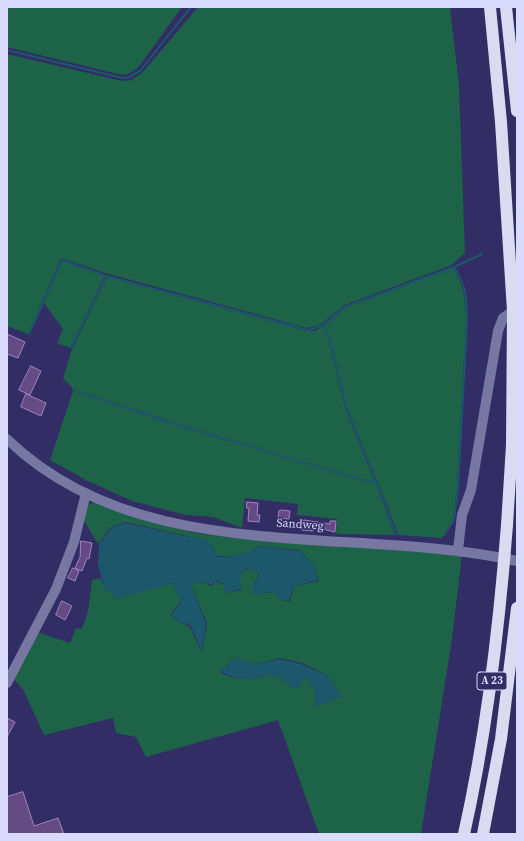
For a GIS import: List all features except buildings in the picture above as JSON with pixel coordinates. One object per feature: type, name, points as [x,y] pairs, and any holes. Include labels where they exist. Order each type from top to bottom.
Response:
[{"type":"highway","name":"A 23","points":[[464,834],[484,735],[497,643],[507,525],[512,438],[513,311],[500,122],[490,7]]},
{"type":"highway","points":[[506,7],[517,111]]},
{"type":"highway","name":"A 23","points":[[483,834],[501,739],[517,608]]},
{"type":"street","points":[[458,550],[462,515],[471,490],[498,331],[503,318],[513,311]]},
{"type":"street","name":"Sandweg","points":[[7,439],[36,463],[86,493],[145,515],[199,528],[252,535],[458,550],[517,561]]},
{"type":"street","points":[[7,683],[56,589],[74,542],[86,493]]},
{"type":"green space","points":[[7,7],[182,7],[138,68],[128,74],[122,75],[7,47]]},
{"type":"green space","points":[[198,7],[450,7],[459,85],[465,253],[452,265],[345,305],[320,325],[307,328],[105,273],[61,258],[28,334],[7,326],[7,54],[122,81],[131,80],[142,73]]},
{"type":"green space","points":[[62,261],[104,276],[70,348],[57,343],[63,329],[44,303]]},
{"type":"green space","points":[[453,268],[464,293],[466,321],[457,487],[453,520],[442,538],[399,535],[347,407],[330,338],[323,327],[345,308]]},
{"type":"green space","points":[[107,277],[307,331],[315,331],[322,327],[328,338],[345,408],[374,481],[364,480],[176,423],[73,389],[63,378],[72,349]]},
{"type":"green space","points":[[73,391],[175,425],[364,481],[375,482],[395,535],[336,534],[337,519],[297,515],[298,504],[245,498],[242,528],[213,517],[186,515],[132,501],[88,481],[50,460]]},
{"type":"green space","points":[[95,502],[138,518],[195,533],[253,540],[462,554],[452,639],[421,834],[319,834],[278,720],[146,757],[136,737],[116,733],[113,718],[44,735],[24,691],[13,678],[37,632],[70,643],[76,628],[82,629],[88,611],[92,580],[101,578],[105,589],[117,598],[173,583],[181,601],[170,615],[179,622],[189,626],[202,652],[207,623],[190,583],[196,581],[213,586],[215,581],[224,585],[224,593],[241,590],[241,575],[244,570],[251,569],[258,572],[258,578],[253,584],[253,594],[274,592],[281,600],[290,601],[294,586],[319,581],[314,566],[300,550],[256,546],[255,551],[234,556],[218,556],[208,541],[126,522],[111,527],[98,544],[83,519],[86,506]],"holes":[[[235,658],[255,664],[280,658],[302,663],[328,676],[341,696],[316,707],[315,690],[306,677],[296,689],[275,675],[239,678],[220,672]]]},
{"type":"water","points":[[126,523],[208,541],[218,557],[234,556],[255,551],[257,546],[300,551],[314,566],[318,580],[294,586],[289,600],[281,600],[274,592],[253,594],[253,584],[259,578],[258,572],[251,569],[244,569],[241,575],[241,589],[224,593],[224,584],[215,580],[213,585],[196,581],[190,583],[206,623],[202,651],[190,625],[179,622],[171,615],[181,602],[173,583],[117,598],[105,589],[98,565],[99,544],[112,527]]},
{"type":"water","points":[[235,658],[255,664],[280,659],[301,664],[328,676],[341,696],[316,707],[315,690],[306,677],[296,689],[275,675],[240,678],[227,675],[221,671]]},
{"type":"waterway","points":[[7,50],[122,78],[129,77],[140,71],[191,7]]},
{"type":"waterway","points":[[71,347],[106,276],[308,330],[322,326],[345,307],[454,267],[482,254]]},
{"type":"waterway","points":[[29,334],[62,260],[106,276]]},
{"type":"waterway","points":[[444,535],[454,520],[458,487],[467,321],[465,292],[454,267]]},
{"type":"waterway","points":[[322,326],[329,338],[346,407],[397,535]]},
{"type":"waterway","points":[[73,390],[175,424],[364,480],[376,482]]}]
